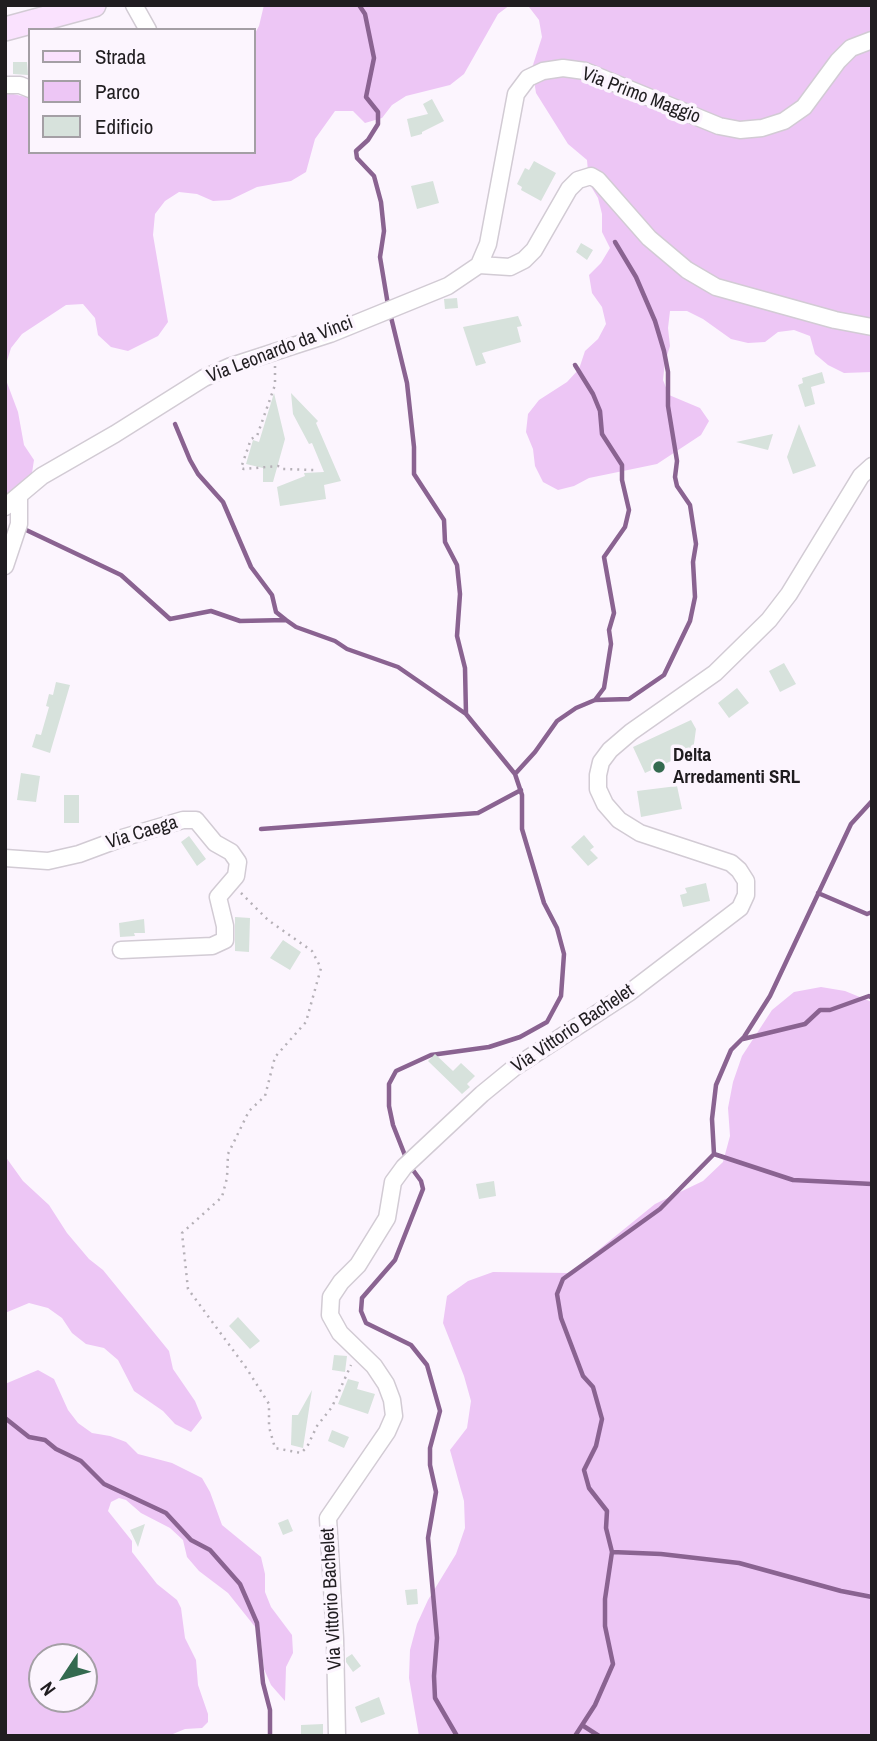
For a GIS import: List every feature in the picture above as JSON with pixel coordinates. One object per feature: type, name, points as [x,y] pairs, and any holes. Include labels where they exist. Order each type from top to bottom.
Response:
[{"type":"main road","points":[[5,29],[60,10],[94,5]]},
{"type":"street","points":[[134,5],[147,28]]},
{"type":"street","name":"Via Primo Maggio","points":[[479,265],[488,244],[516,94],[528,78],[544,71],[563,68],[585,71],[719,127],[740,130],[762,128],[784,121],[804,107],[850,48],[872,40]]},
{"type":"street","points":[[5,85],[28,88]]},
{"type":"street","points":[[479,265],[510,267],[524,260],[534,250],[569,189],[578,180],[591,176],[598,180],[649,238],[687,270],[716,287],[835,320],[872,327]]},
{"type":"street","name":"Via Leonardo da Vinci","points":[[19,496],[41,476],[115,434],[204,378],[231,366],[330,334],[447,286],[479,265]]},
{"type":"street","name":"Via Vittorio Bachelet","points":[[337,1736],[328,1518],[335,1504],[387,1432],[394,1416],[386,1384],[374,1366],[340,1333],[330,1315],[331,1297],[358,1265],[387,1218],[393,1182],[404,1167],[515,1067],[630,992],[740,908],[746,895],[746,881],[730,863],[640,833],[619,820],[604,804],[598,789],[601,762],[610,750],[631,732],[715,673],[769,620],[789,594],[861,476],[872,466]]},
{"type":"street","points":[[5,507],[19,496]]},
{"type":"street","points":[[5,566],[19,524],[19,496]]},
{"type":"street","name":"Via Caega","points":[[5,858],[48,861],[79,854],[183,820],[196,820],[215,843],[235,856],[239,866],[232,883],[218,897],[226,934],[223,942],[212,946],[121,950]]},
{"type":"path","points":[[273,352],[275,386],[257,436],[251,439],[241,468],[244,470],[278,466],[282,469],[314,470]]},
{"type":"path","points":[[232,883],[268,920],[312,951],[321,968],[306,1021],[275,1057],[265,1096],[248,1111],[228,1154],[227,1178],[222,1197],[182,1233],[188,1289],[247,1369],[269,1404],[269,1427],[275,1448],[301,1453],[307,1447],[317,1426],[332,1407],[353,1362],[353,1345]]},
{"type":"green space","points":[[264,5],[510,5],[498,14],[464,74],[450,85],[406,96],[392,105],[382,118],[365,123],[353,111],[335,111],[315,139],[306,172],[291,181],[257,187],[230,200],[213,201],[197,194],[179,192],[165,201],[155,214],[153,235],[168,322],[158,336],[128,351],[111,347],[98,335],[95,318],[83,304],[66,305],[22,334],[11,348],[6,364],[6,380],[18,412],[24,445],[34,460],[32,473],[5,497],[5,92],[28,98],[28,154],[256,154],[256,31]]},
{"type":"green space","points":[[518,5],[872,5],[872,372],[844,373],[828,365],[815,354],[810,336],[794,330],[778,332],[765,342],[748,343],[731,339],[687,311],[670,311],[670,346],[663,380],[669,395],[700,408],[709,421],[701,435],[657,464],[589,478],[558,490],[543,482],[535,466],[533,449],[526,432],[528,414],[539,400],[567,382],[579,369],[585,351],[598,339],[606,324],[602,307],[592,293],[589,275],[601,263],[610,248],[602,232],[602,214],[598,198],[589,183],[587,160],[568,144],[536,93],[532,68],[542,37],[539,20],[529,7]]},
{"type":"green space","points":[[821,987],[845,991],[872,1002],[872,1736],[419,1736],[409,1678],[410,1650],[417,1624],[456,1554],[465,1528],[464,1501],[450,1450],[467,1428],[471,1401],[443,1323],[447,1296],[468,1281],[493,1272],[570,1273],[655,1204],[703,1181],[723,1162],[730,1136],[728,1108],[742,1056],[772,1010],[794,992]]},
{"type":"green space","points":[[5,1156],[23,1181],[49,1205],[67,1233],[89,1259],[103,1270],[169,1351],[173,1369],[195,1401],[202,1418],[191,1432],[175,1424],[163,1411],[134,1391],[118,1360],[104,1348],[86,1344],[72,1333],[62,1318],[48,1308],[29,1303],[5,1313]]},
{"type":"green space","points":[[38,1370],[54,1379],[68,1410],[78,1423],[92,1433],[126,1442],[138,1454],[172,1463],[202,1478],[222,1525],[261,1557],[265,1592],[271,1607],[292,1635],[293,1653],[286,1667],[285,1701],[271,1685],[264,1669],[260,1633],[228,1593],[199,1571],[187,1557],[183,1540],[170,1528],[119,1498],[111,1502],[108,1511],[132,1541],[132,1552],[157,1584],[177,1600],[181,1608],[185,1638],[196,1660],[198,1685],[208,1722],[202,1728],[185,1729],[168,1736],[5,1736],[5,1384]]},
{"type":"building","points":[[13,62],[27,62],[28,75],[13,74]]},
{"type":"building","points":[[432,99],[444,121],[411,137],[407,119],[428,114],[423,104]]},
{"type":"building","points":[[534,161],[556,173],[541,201],[521,190],[522,187],[517,184],[525,168],[529,170]]},
{"type":"building","points":[[433,181],[439,203],[417,209],[411,186]]},
{"type":"building","points":[[581,243],[593,250],[587,260],[576,252]]},
{"type":"building","points":[[457,298],[458,308],[445,309],[444,299]]},
{"type":"building","points":[[518,316],[522,326],[517,327],[521,342],[482,353],[486,363],[476,366],[463,327]]},
{"type":"building","points":[[822,372],[825,383],[811,387],[815,404],[805,407],[798,385],[803,383],[802,378]]},
{"type":"building","points":[[274,393],[285,439],[273,482],[263,482],[263,468],[246,464],[253,440],[259,442]]},
{"type":"building","points":[[291,393],[318,421],[316,423],[341,481],[324,485],[326,499],[280,506],[277,487],[305,476],[304,473],[324,472],[312,443],[309,444],[293,414]]},
{"type":"building","points":[[799,424],[816,466],[793,474],[787,457]]},
{"type":"building","points":[[773,434],[768,450],[736,442]]},
{"type":"building","points":[[784,663],[796,684],[780,692],[769,671]]},
{"type":"building","points":[[56,682],[70,685],[50,753],[32,747],[36,734],[41,735],[49,707],[46,706],[49,694],[53,695]]},
{"type":"building","points":[[737,688],[749,703],[729,718],[718,703]]},
{"type":"building","points":[[691,720],[696,729],[693,751],[645,773],[633,747]]},
{"type":"building","points":[[21,773],[40,776],[36,802],[17,800]]},
{"type":"building","points":[[677,786],[682,809],[641,817],[637,791]]},
{"type":"building","points":[[64,795],[79,795],[79,823],[64,823]]},
{"type":"building","points":[[584,835],[594,847],[590,850],[598,858],[588,866],[571,847]]},
{"type":"building","points":[[189,836],[206,859],[197,866],[181,842]]},
{"type":"building","points":[[706,883],[710,901],[683,907],[680,895],[687,893],[685,888]]},
{"type":"building","points":[[235,917],[250,918],[249,952],[235,951]]},
{"type":"building","points":[[144,919],[145,933],[120,937],[119,923]]},
{"type":"building","points":[[283,940],[301,952],[290,970],[270,958]]},
{"type":"building","points":[[435,1054],[453,1071],[461,1063],[475,1076],[467,1084],[470,1087],[462,1094],[428,1061]]},
{"type":"building","points":[[494,1181],[496,1196],[479,1199],[476,1184]]},
{"type":"building","points":[[238,1317],[260,1341],[250,1349],[229,1326]]},
{"type":"building","points":[[334,1355],[347,1356],[345,1372],[332,1370]]},
{"type":"building","points":[[348,1379],[359,1382],[357,1389],[375,1394],[368,1414],[338,1404]]},
{"type":"building","points":[[312,1390],[303,1448],[291,1445],[292,1415],[298,1415]]},
{"type":"building","points":[[332,1430],[349,1437],[344,1448],[328,1441]]},
{"type":"building","points":[[288,1519],[293,1531],[283,1535],[278,1523]]},
{"type":"building","points":[[145,1524],[138,1547],[130,1530]]},
{"type":"building","points":[[417,1589],[418,1604],[407,1605],[405,1590]]},
{"type":"building","points":[[352,1654],[361,1666],[353,1672],[346,1662],[346,1658]]},
{"type":"building","points":[[379,1697],[385,1714],[361,1723],[355,1707]]},
{"type":"building","points":[[323,1724],[323,1736],[301,1736],[301,1725]]},
{"type":"waterway","points":[[359,5],[365,14],[374,58],[366,97],[378,112],[378,124],[368,140],[356,151],[357,158],[374,176],[381,202],[384,231],[380,257],[388,305]]},
{"type":"waterway","points":[[515,774],[557,721],[576,708],[595,700],[629,699],[664,675],[690,621],[695,597],[693,562],[696,544],[690,505],[677,486],[675,477],[677,461],[668,406],[668,372],[664,351],[655,321],[636,277],[615,242]]},
{"type":"waterway","points":[[390,313],[407,383],[414,474],[444,520],[445,542],[457,565],[460,594],[457,636],[465,668],[466,714]]},
{"type":"waterway","points":[[575,365],[600,411],[602,434],[622,465],[622,480],[629,510],[625,527],[604,557],[614,613],[609,630],[611,644],[604,688],[595,700]]},
{"type":"waterway","points":[[175,424],[198,474],[223,502],[251,567],[272,595],[276,612],[286,620]]},
{"type":"waterway","points":[[22,528],[121,575],[170,619],[211,611],[240,621],[286,620],[347,649],[398,667],[466,714],[515,774],[522,795],[522,829],[544,903],[557,928],[564,954],[561,996],[547,1022],[520,1037],[489,1047],[431,1055],[396,1071],[389,1084],[389,1106],[393,1125],[406,1158]]},
{"type":"waterway","points":[[261,829],[478,813],[521,790]]},
{"type":"waterway","points":[[575,1736],[595,1705],[613,1664],[605,1626],[605,1599],[612,1552],[606,1528],[607,1511],[589,1488],[584,1470],[596,1446],[602,1419],[593,1387],[583,1376],[561,1318],[557,1294],[563,1279],[660,1209],[714,1154],[712,1119],[716,1085],[731,1050],[744,1037],[770,996],[851,824],[872,801]]},
{"type":"waterway","points":[[818,893],[867,914],[872,912]]},
{"type":"waterway","points":[[743,1039],[805,1024],[820,1010],[830,1010],[869,996],[872,998]]},
{"type":"waterway","points":[[714,1154],[793,1180],[872,1184]]},
{"type":"waterway","points":[[410,1166],[421,1181],[423,1189],[395,1260],[362,1298],[361,1311],[366,1323],[411,1345],[427,1365],[440,1411],[430,1448],[430,1465],[436,1492],[428,1538],[437,1638],[435,1698],[457,1736]]},
{"type":"waterway","points":[[5,1418],[29,1437],[45,1440],[56,1449],[81,1461],[104,1484],[166,1513],[191,1540],[210,1550],[240,1584],[257,1623],[263,1683],[270,1710],[270,1736]]},
{"type":"waterway","points":[[612,1552],[661,1554],[739,1563],[872,1597]]},
{"type":"waterway","points":[[582,1725],[599,1736]]},
{"type":"place","name":"Delta Arredamenti SRL","points":[[659,767]]}]
